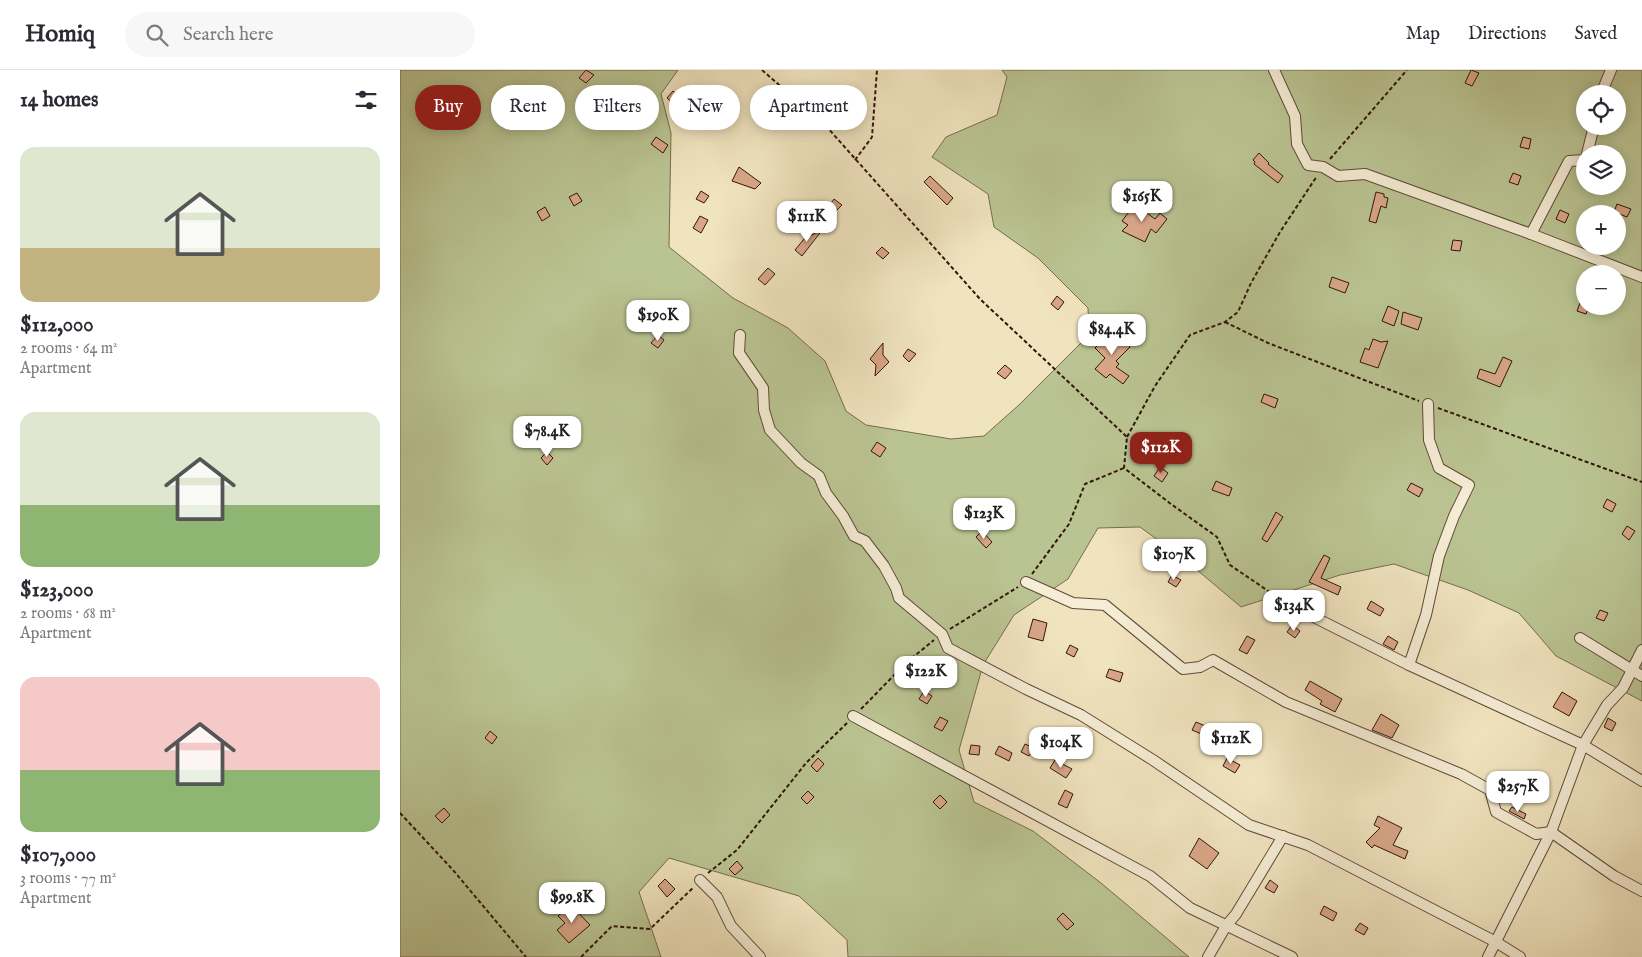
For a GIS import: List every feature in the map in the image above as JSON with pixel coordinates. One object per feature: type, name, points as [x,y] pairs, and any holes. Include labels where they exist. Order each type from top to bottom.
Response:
[{"type":"street","points":[[1274,70],[1295,116],[1297,144],[1308,165],[1323,167],[1338,176],[1365,174],[1531,234],[1642,277]]},
{"type":"street","points":[[1605,85],[1611,70]]},
{"type":"street","points":[[1531,234],[1569,161],[1576,161]]},
{"type":"street","points":[[740,335],[740,353],[763,388],[764,410],[770,430],[801,463],[819,476],[826,493],[843,516],[854,536],[865,541],[884,566],[896,588],[899,598],[942,634],[948,648],[1026,689],[1081,715],[1153,760],[1249,825],[1308,845],[1496,942],[1520,957]]},
{"type":"street","points":[[1409,665],[1426,615],[1439,556],[1454,516],[1469,485],[1439,468],[1429,440],[1428,404]]},
{"type":"street","points":[[1026,582],[1073,603],[1105,605],[1183,669],[1200,667],[1213,660],[1286,702],[1461,774],[1490,790],[1496,812],[1536,834],[1551,832],[1614,876],[1642,891]]},
{"type":"street","points":[[1286,603],[1409,665],[1583,745],[1642,780]]},
{"type":"street","points":[[1580,638],[1642,676]]},
{"type":"street","points":[[1488,957],[1551,832],[1583,745],[1607,704],[1623,688],[1642,650]]},
{"type":"street","points":[[853,716],[1150,876],[1190,908],[1292,957]]},
{"type":"street","points":[[1208,957],[1283,836]]},
{"type":"street","points":[[700,880],[717,897],[731,926],[760,957]]},
{"type":"path","points":[[762,70],[826,126],[980,298],[1127,437]]},
{"type":"path","points":[[855,160],[872,137],[877,70]]},
{"type":"path","points":[[1124,468],[1127,437],[1155,386],[1190,335],[1225,322],[1238,312],[1251,283],[1280,232],[1323,167],[1407,70]]},
{"type":"path","points":[[581,957],[612,926],[650,929],[700,880],[737,850],[806,763],[907,662],[942,634],[1026,582],[1069,524],[1085,484],[1124,468]]},
{"type":"path","points":[[1124,468],[1217,537],[1230,565],[1286,603]]},
{"type":"path","points":[[400,813],[453,870],[526,957]]},
{"type":"green space","points":[[400,70],[678,70],[661,94],[671,133],[669,247],[733,298],[788,328],[825,361],[846,411],[866,425],[951,439],[984,436],[1020,404],[1089,335],[1088,308],[1038,258],[994,227],[988,194],[932,157],[946,137],[997,115],[1007,77],[1002,70],[1642,70],[1642,701],[1556,656],[1519,613],[1468,590],[1394,564],[1340,575],[1241,607],[1184,559],[1140,527],[1098,528],[1068,579],[1014,615],[983,665],[959,750],[974,802],[1033,831],[1101,883],[1189,957],[848,957],[847,940],[799,896],[669,858],[639,892],[661,957],[400,957]]},
{"type":"building","points":[[586,70],[594,75],[586,83],[579,78]]},
{"type":"building","points":[[1471,70],[1479,73],[1472,86],[1465,83]]},
{"type":"building","points":[[656,137],[668,145],[663,153],[651,144]]},
{"type":"building","points":[[1523,137],[1531,139],[1529,149],[1520,147]]},
{"type":"building","points":[[1259,153],[1268,164],[1283,176],[1278,183],[1254,164],[1253,160]]},
{"type":"building","points":[[739,167],[761,183],[755,189],[732,181]]},
{"type":"building","points":[[1513,173],[1521,176],[1518,185],[1509,182]]},
{"type":"building","points":[[930,176],[953,198],[947,205],[924,182]]},
{"type":"building","points":[[701,191],[709,196],[704,203],[696,199]]},
{"type":"building","points":[[1376,192],[1384,194],[1384,197],[1388,198],[1386,208],[1381,206],[1376,223],[1369,221]]},
{"type":"building","points":[[577,193],[582,201],[574,206],[569,197]]},
{"type":"building","points":[[834,199],[842,205],[836,211],[829,206]]},
{"type":"building","points":[[1135,204],[1155,219],[1160,213],[1167,219],[1156,233],[1151,229],[1145,242],[1122,231],[1128,225],[1122,221]]},
{"type":"building","points":[[545,207],[550,216],[542,221],[537,212]]},
{"type":"building","points":[[1626,207],[1631,209],[1626,217]]},
{"type":"building","points":[[1560,210],[1569,214],[1565,223],[1556,219]]},
{"type":"building","points":[[700,216],[708,220],[701,233],[693,228]]},
{"type":"building","points":[[823,229],[802,256],[795,250],[804,239]]},
{"type":"building","points":[[1453,240],[1462,241],[1460,251],[1451,250]]},
{"type":"building","points":[[882,247],[889,253],[883,259],[876,253]]},
{"type":"building","points":[[768,268],[775,274],[765,285],[758,279]]},
{"type":"building","points":[[1332,277],[1349,283],[1345,293],[1329,287]]},
{"type":"building","points":[[1057,296],[1064,302],[1058,310],[1051,304]]},
{"type":"building","points":[[1388,306],[1399,311],[1394,326],[1382,321]]},
{"type":"building","points":[[1403,312],[1422,318],[1418,330],[1401,324]]},
{"type":"building","points":[[1113,330],[1130,347],[1116,361],[1119,364],[1116,367],[1129,376],[1123,384],[1110,374],[1106,378],[1095,369],[1105,358],[1095,348]]},
{"type":"building","points":[[658,335],[664,340],[658,348],[651,343]]},
{"type":"building","points":[[1373,339],[1381,342],[1388,341],[1378,368],[1360,362],[1365,348],[1369,350]]},
{"type":"building","points":[[883,343],[883,355],[889,362],[875,376],[876,365],[870,359]]},
{"type":"building","points":[[908,349],[916,354],[909,362],[903,356]]},
{"type":"building","points":[[1503,357],[1512,361],[1500,387],[1477,378],[1480,369],[1495,374]]},
{"type":"building","points":[[1005,365],[1012,371],[1005,379],[997,373]]},
{"type":"building","points":[[1264,394],[1278,399],[1275,408],[1261,402]]},
{"type":"building","points":[[877,442],[886,448],[880,457],[871,451]]},
{"type":"building","points":[[547,452],[553,458],[547,465],[541,458]]},
{"type":"building","points":[[1160,467],[1168,473],[1162,482],[1154,476]]},
{"type":"building","points":[[1216,481],[1232,488],[1229,496],[1212,490]]},
{"type":"building","points":[[1411,483],[1423,489],[1419,497],[1407,490]]},
{"type":"building","points":[[1607,499],[1616,504],[1612,512],[1603,507]]},
{"type":"building","points":[[1276,512],[1283,517],[1267,542],[1262,539]]},
{"type":"building","points":[[1627,526],[1635,531],[1629,540],[1622,534]]},
{"type":"building","points":[[982,531],[992,542],[986,548],[976,537]]},
{"type":"building","points":[[1324,555],[1330,558],[1321,578],[1341,587],[1338,595],[1309,582]]},
{"type":"building","points":[[1172,575],[1181,580],[1176,587],[1168,582]]},
{"type":"building","points":[[1371,601],[1384,609],[1380,616],[1367,609]]},
{"type":"building","points":[[1600,610],[1608,613],[1604,621],[1596,618]]},
{"type":"building","points":[[1033,619],[1047,623],[1043,641],[1028,637]]},
{"type":"building","points":[[1292,625],[1300,631],[1295,638],[1287,632]]},
{"type":"building","points":[[1247,636],[1255,640],[1247,654],[1239,650]]},
{"type":"building","points":[[1388,636],[1398,642],[1394,650],[1383,644]]},
{"type":"building","points":[[1070,645],[1078,649],[1074,657],[1066,653]]},
{"type":"building","points":[[1109,669],[1123,673],[1120,682],[1106,677]]},
{"type":"building","points":[[1310,681],[1342,699],[1335,712],[1320,704],[1322,701],[1305,690]]},
{"type":"building","points":[[924,691],[932,696],[927,704],[919,699]]},
{"type":"building","points":[[1562,692],[1577,701],[1569,716],[1553,707]]},
{"type":"building","points":[[1381,714],[1399,725],[1392,738],[1372,730]]},
{"type":"building","points":[[940,717],[948,721],[942,731],[934,727]]},
{"type":"building","points":[[1608,718],[1616,723],[1612,731],[1604,727]]},
{"type":"building","points":[[1196,722],[1210,728],[1206,736],[1192,730]]},
{"type":"building","points":[[490,731],[497,737],[492,744],[485,738]]},
{"type":"building","points":[[1239,735],[1252,743],[1247,751],[1234,742]]},
{"type":"building","points":[[1025,744],[1034,748],[1029,756],[1021,752]]},
{"type":"building","points":[[971,745],[980,746],[979,755],[969,754]]},
{"type":"building","points":[[999,746],[1012,753],[1009,761],[995,754]]},
{"type":"building","points":[[818,758],[824,764],[817,772],[811,766]]},
{"type":"building","points":[[1227,758],[1240,765],[1235,773],[1223,766]]},
{"type":"building","points":[[1055,760],[1072,769],[1066,778],[1050,768]]},
{"type":"building","points":[[1065,790],[1073,794],[1067,808],[1058,804]]},
{"type":"building","points":[[808,791],[814,797],[807,804],[801,798]]},
{"type":"building","points":[[940,795],[947,802],[940,809],[933,802]]},
{"type":"building","points":[[1512,807],[1526,814],[1524,819],[1509,811]]},
{"type":"building","points":[[444,808],[450,815],[442,823],[435,816]]},
{"type":"building","points":[[1378,816],[1402,828],[1393,845],[1408,851],[1405,859],[1374,845],[1372,848],[1366,842],[1380,828],[1374,825]]},
{"type":"building","points":[[1199,838],[1219,853],[1207,869],[1189,856]]},
{"type":"building","points":[[737,861],[743,868],[735,875],[729,869]]},
{"type":"building","points":[[665,879],[675,889],[667,897],[658,886]]},
{"type":"building","points":[[1270,880],[1278,886],[1274,893],[1265,888]]},
{"type":"building","points":[[571,905],[590,925],[569,943],[557,930],[565,923],[558,916]]},
{"type":"building","points":[[1324,906],[1337,913],[1333,921],[1320,914]]},
{"type":"building","points":[[1063,913],[1074,924],[1067,930],[1057,919]]},
{"type":"building","points":[[1360,923],[1368,928],[1364,935],[1355,930]]}]
